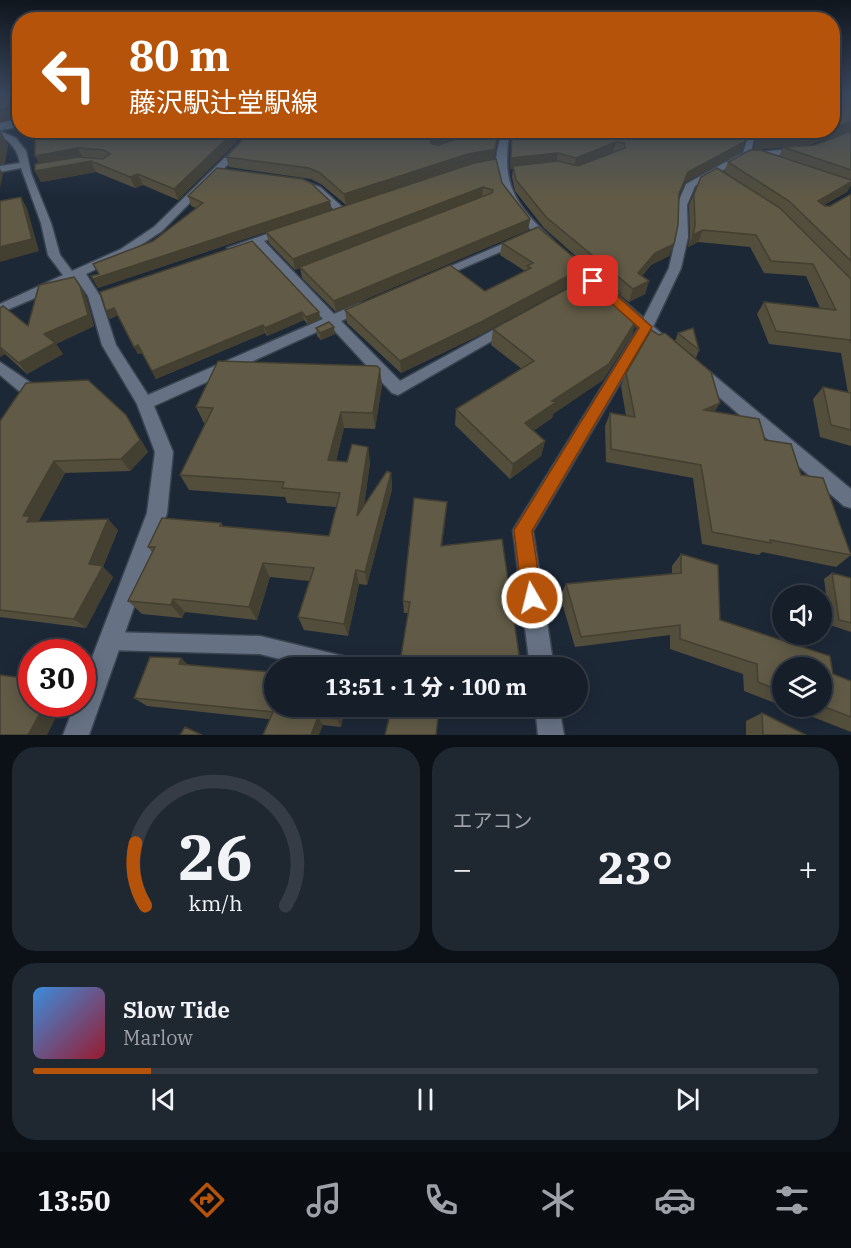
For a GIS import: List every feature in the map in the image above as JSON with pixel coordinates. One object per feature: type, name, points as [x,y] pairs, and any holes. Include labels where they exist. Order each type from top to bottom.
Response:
[{"type":"street","points":[[0,133],[13,140],[22,151],[29,170],[31,194],[46,223],[54,255],[70,276]]},
{"type":"street","points":[[0,309],[124,251],[158,229],[221,172],[246,138]]},
{"type":"street","points":[[500,138],[502,169],[508,192],[538,232],[588,284],[646,327],[672,350]]},
{"type":"street","points":[[540,657],[523,530],[646,327],[675,268],[682,237],[682,205],[686,191],[691,184],[717,175],[743,156],[796,152],[820,147]]},
{"type":"street","points":[[753,155],[775,162]]},
{"type":"street","points":[[0,169],[29,170]]},
{"type":"street","points":[[284,181],[307,183],[317,188],[343,212]]},
{"type":"street","points":[[224,251],[300,226]]},
{"type":"street","points":[[418,283],[538,232]]},
{"type":"street","points":[[256,240],[295,275],[331,321],[398,389],[521,321]]},
{"type":"street","points":[[70,276],[81,276],[99,294],[109,345],[145,403],[164,452],[157,513],[108,641],[76,735]]},
{"type":"street","points":[[145,403],[374,302]]},
{"type":"street","points":[[690,364],[851,500]]},
{"type":"street","points":[[0,367],[25,387]]},
{"type":"street","points":[[549,717],[551,735]]},
{"type":"lane","points":[[751,138],[747,153],[753,155]]},
{"type":"lane","points":[[108,641],[260,645],[310,657]]},
{"type":"building","points":[[851,131],[851,170],[783,147],[815,145],[833,138],[840,138],[840,135]]},
{"type":"building","points":[[35,138],[228,138],[174,189],[138,174],[130,177],[91,161],[35,171],[35,164],[78,157],[103,159],[110,154],[104,150],[78,148],[35,156]]},
{"type":"building","points":[[244,138],[438,138],[430,141],[432,144],[439,145],[459,138],[497,138],[495,149],[468,154],[344,194],[320,173],[309,168],[226,157]]},
{"type":"building","points":[[512,138],[747,138],[746,141],[688,172],[679,194],[678,225],[674,244],[655,253],[638,273],[649,281],[633,289],[546,217],[516,180],[513,166],[558,161],[578,166],[625,148],[624,143],[616,142],[576,158],[558,153],[511,158]]},
{"type":"building","points":[[750,150],[760,150],[851,180],[818,201],[825,206],[830,206],[851,194],[851,261],[789,201],[728,162]]},
{"type":"building","points":[[496,159],[502,183],[530,219],[334,301],[300,267],[492,193],[493,190],[483,187],[293,259],[266,232],[474,163]]},
{"type":"building","points":[[217,168],[303,179],[311,183],[330,201],[93,279],[91,276],[99,274],[93,264],[153,241],[203,203],[188,196]]},
{"type":"building","points":[[717,168],[780,208],[851,279],[851,343],[850,340],[776,331],[764,302],[836,310],[813,264],[771,261],[756,235],[703,230],[693,235],[694,194],[701,177]]},
{"type":"building","points":[[21,197],[32,239],[0,247],[0,201]]},
{"type":"building","points":[[538,227],[585,267],[481,322],[400,361],[345,310],[450,265],[485,291],[531,268],[527,266],[533,263],[502,243]]},
{"type":"building","points":[[252,241],[319,312],[306,317],[302,312],[265,328],[263,325],[152,371],[138,345],[134,347],[114,308],[106,311],[100,292]]},
{"type":"building","points":[[596,273],[621,293],[615,296],[619,298],[611,303],[637,319],[609,364],[552,401],[556,402],[525,423],[545,441],[513,464],[456,409],[534,361],[493,329]]},
{"type":"building","points":[[74,277],[80,286],[88,315],[44,334],[55,343],[19,363],[0,347],[0,308],[3,306],[28,326],[39,285]]},
{"type":"building","points":[[329,322],[334,327],[320,333],[316,328]]},
{"type":"building","points":[[693,328],[699,350],[678,333]]},
{"type":"building","points":[[651,330],[659,335],[665,333],[711,372],[720,403],[704,410],[759,419],[765,440],[791,444],[801,475],[823,478],[851,555],[712,532],[701,465],[611,449],[610,413],[635,417],[626,373]]},
{"type":"building","points":[[218,361],[377,366],[380,369],[373,413],[341,412],[328,460],[347,462],[352,444],[368,447],[357,516],[387,471],[391,473],[365,572],[356,570],[344,624],[298,617],[314,568],[263,563],[249,607],[173,599],[171,605],[128,601],[155,547],[148,547],[162,518],[329,536],[340,493],[282,488],[284,482],[180,475],[213,408],[196,407]]},
{"type":"building","points":[[88,380],[126,415],[140,440],[121,459],[54,461],[23,516],[30,516],[27,522],[108,519],[89,564],[103,566],[74,619],[0,610],[0,421],[26,383]]},
{"type":"building","points":[[823,387],[851,393],[851,430],[831,425]]},
{"type":"building","points":[[414,498],[447,502],[441,546],[502,539],[519,657],[401,657],[410,602],[403,601]]},
{"type":"building","points":[[681,554],[718,565],[720,620],[772,637],[772,645],[796,645],[830,657],[772,657],[772,688],[758,682],[757,664],[680,639],[680,625],[581,637],[566,584],[681,573]]},
{"type":"building","points":[[832,573],[851,578],[851,623],[839,620]]},
{"type":"building","points":[[150,657],[181,658],[179,664],[264,671],[264,711],[134,698]]},
{"type":"building","points":[[832,668],[833,674],[851,681],[851,717],[832,710]]},
{"type":"building","points":[[0,675],[18,677],[18,717],[38,717],[28,735],[0,735]]},
{"type":"building","points":[[762,713],[806,735],[763,735]]},
{"type":"building","points":[[271,717],[318,717],[311,735],[263,735]]},
{"type":"building","points":[[389,717],[438,718],[436,735],[385,735]]},
{"type":"building","points":[[185,727],[202,735],[180,735]]},
{"type":"route","points":[[532,598],[523,530],[646,327],[593,281]]}]
